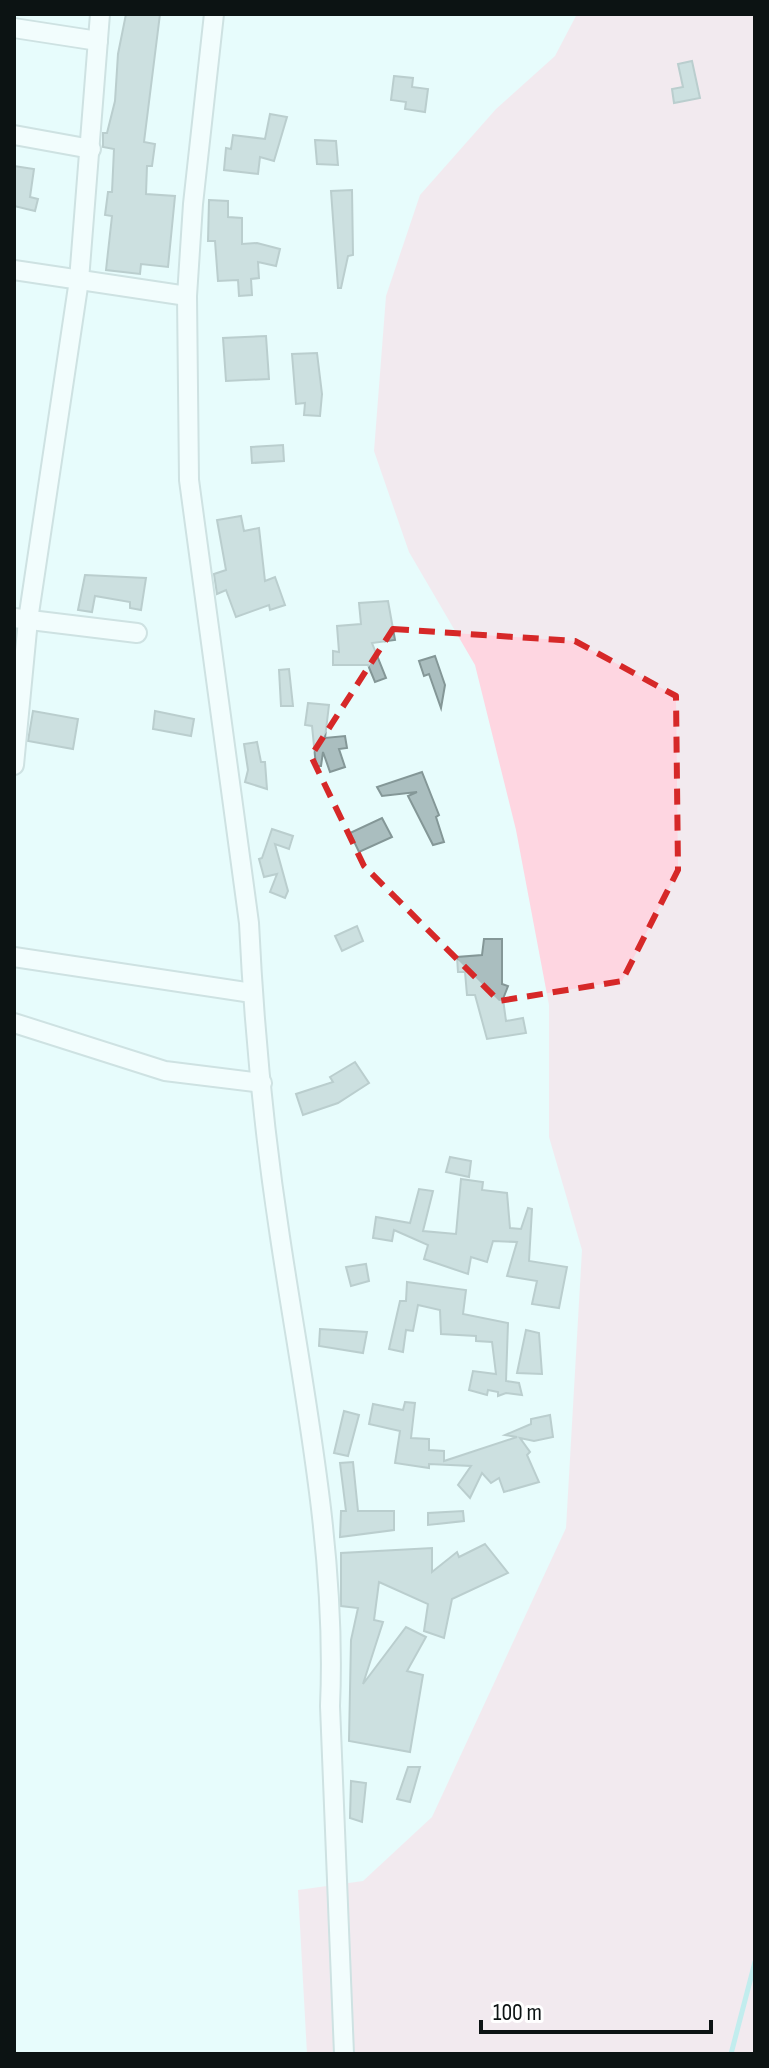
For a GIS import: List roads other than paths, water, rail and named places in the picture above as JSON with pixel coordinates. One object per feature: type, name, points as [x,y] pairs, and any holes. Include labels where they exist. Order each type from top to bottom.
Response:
[{"type":"street","points":[[14,765],[21,619],[79,280],[100,14]]},
{"type":"street","points":[[214,14],[193,204],[187,296],[189,480],[249,923],[252,993],[279,1234],[312,1440],[333,1651],[330,1706],[344,2054]]},
{"type":"street","points":[[14,28],[98,41]]},
{"type":"street","points":[[14,135],[91,149]]},
{"type":"street","points":[[14,270],[187,296]]},
{"type":"street","points":[[21,619],[137,633]]},
{"type":"street","points":[[14,957],[252,993]]},
{"type":"street","points":[[14,1023],[165,1071],[262,1083]]},
{"type":"waterway","points":[[731,2054],[755,1962]]}]
